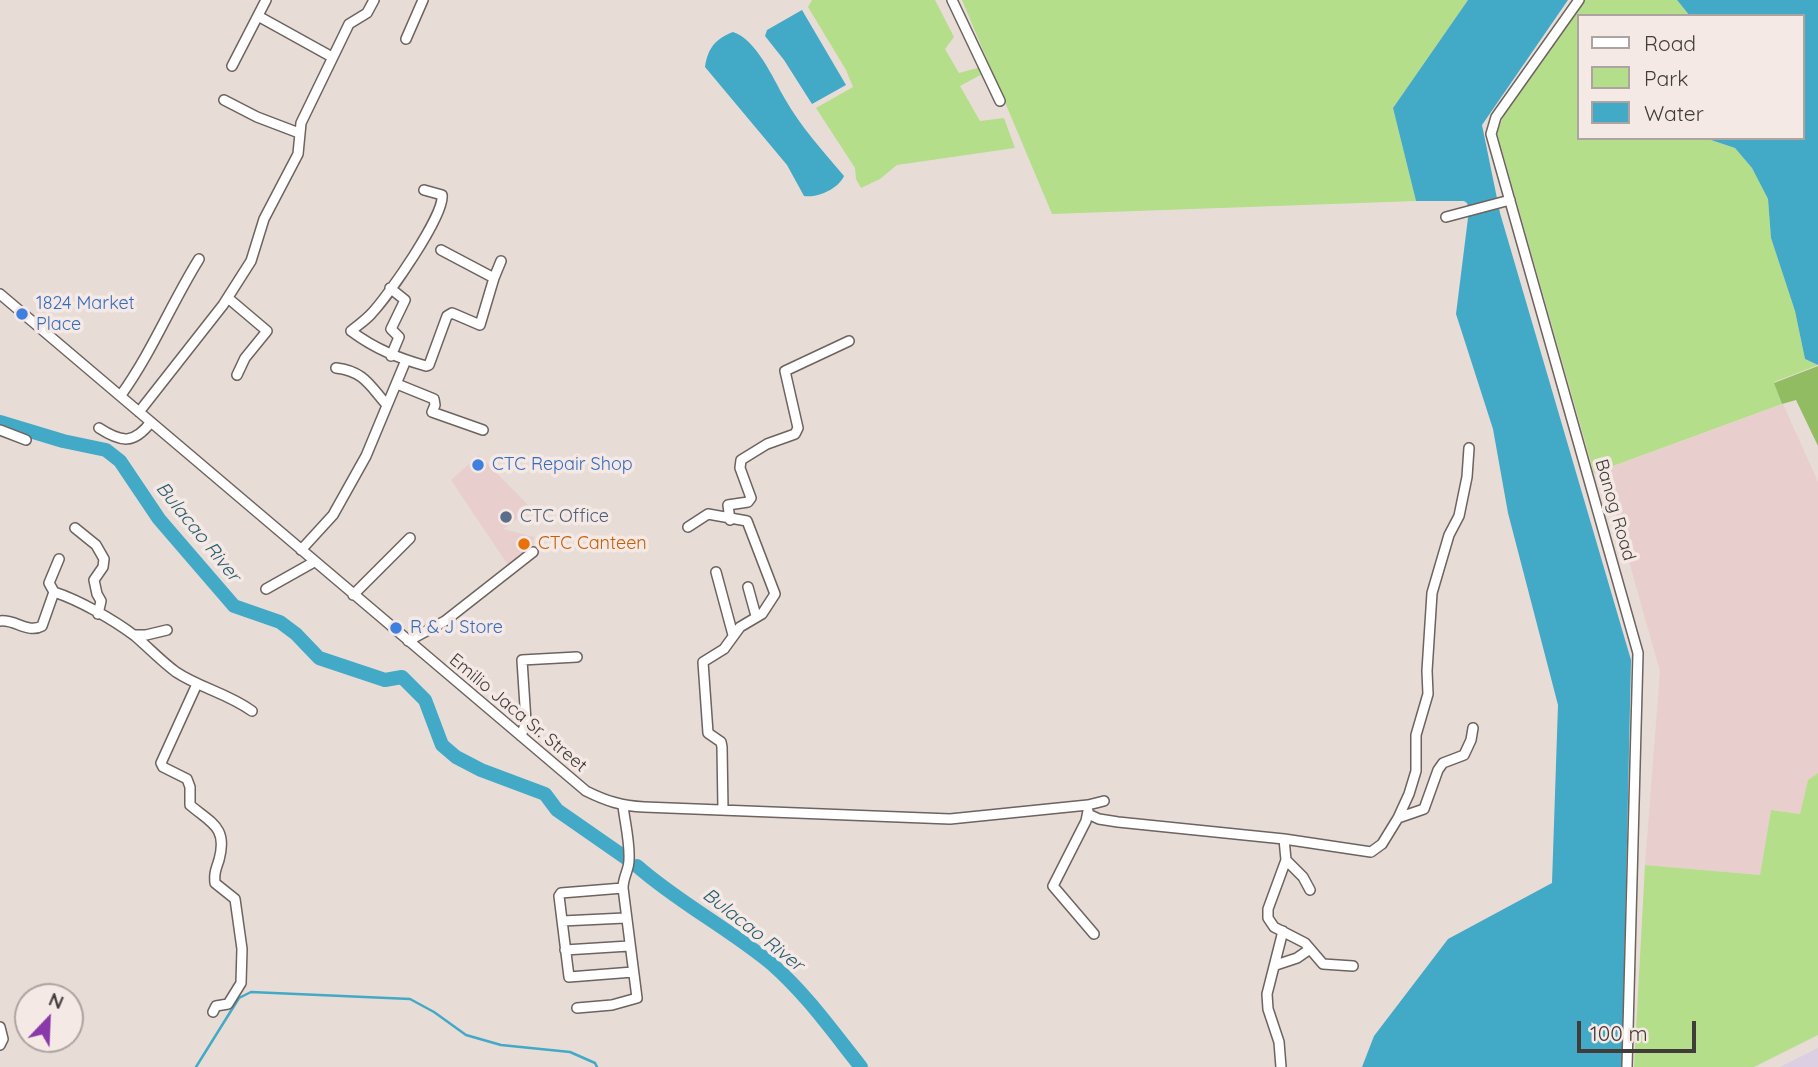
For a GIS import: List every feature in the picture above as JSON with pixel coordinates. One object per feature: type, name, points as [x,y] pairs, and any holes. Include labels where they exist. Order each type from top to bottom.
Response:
[{"type":"street","points":[[232,66],[266,0]]},
{"type":"street","points":[[139,412],[228,298],[254,255],[264,219],[298,154],[301,123],[332,57],[349,24],[367,13],[374,0]]},
{"type":"street","points":[[407,39],[424,0]]},
{"type":"street","points":[[952,0],[1000,101]]},
{"type":"street","name":"Banog Road","points":[[1579,0],[1493,121],[1492,141],[1638,653],[1627,1067]]},
{"type":"street","points":[[258,16],[332,57]]},
{"type":"street","points":[[224,100],[257,117],[299,133]]},
{"type":"street","points":[[424,190],[442,195],[443,200],[431,230],[373,313],[351,331],[391,356],[429,365],[447,316],[452,313],[480,325],[501,261]]},
{"type":"street","points":[[1446,217],[1510,200]]},
{"type":"street","points":[[441,250],[494,278]]},
{"type":"street","points":[[121,395],[164,326],[182,286],[199,259]]},
{"type":"street","points":[[390,288],[405,300],[391,329],[399,337],[391,356]]},
{"type":"street","name":"Emilio Jaca Sr. Street","points":[[0,294],[586,791],[623,806],[950,819],[1088,810],[1104,801]]},
{"type":"street","points":[[228,298],[267,331],[245,358],[237,374]]},
{"type":"street","points":[[730,520],[728,505],[748,502],[751,498],[740,468],[741,460],[767,444],[795,433],[799,428],[785,378],[787,369],[849,341]]},
{"type":"street","points":[[301,550],[333,516],[366,456],[406,360]]},
{"type":"street","points":[[336,368],[345,369],[367,380],[387,405]]},
{"type":"street","points":[[397,384],[434,399],[432,412],[483,430]]},
{"type":"street","points":[[99,428],[117,437],[129,439],[142,433],[150,422]]},
{"type":"street","points":[[0,430],[26,440]]},
{"type":"street","points":[[1094,934],[1053,886],[1086,821],[1088,810],[1099,819],[1118,822],[1284,839],[1371,852],[1382,844],[1398,818],[1416,771],[1416,735],[1428,694],[1432,593],[1449,535],[1459,516],[1467,477],[1469,448]]},
{"type":"street","points":[[688,527],[708,514],[749,523],[775,589],[774,598],[762,614],[740,627],[724,649],[706,659],[703,666],[708,733],[721,742],[722,747],[723,809]]},
{"type":"street","points":[[75,528],[96,545],[104,559],[103,567],[94,580],[101,601],[98,614]]},
{"type":"street","points":[[353,595],[410,538]]},
{"type":"street","points":[[408,641],[445,621],[533,552]]},
{"type":"street","points":[[59,559],[49,583],[54,592],[65,595],[132,635],[174,671],[197,684],[220,692],[252,711]]},
{"type":"street","points":[[266,590],[314,562]]},
{"type":"street","points":[[716,572],[733,635]]},
{"type":"street","points":[[748,587],[756,616]]},
{"type":"street","points":[[0,621],[6,620],[30,629],[39,629],[54,592]]},
{"type":"street","points":[[132,635],[167,630]]},
{"type":"street","points":[[522,736],[526,722],[522,660],[577,657]]},
{"type":"street","points":[[197,684],[161,763],[163,767],[187,779],[190,805],[216,825],[222,845],[214,874],[215,883],[232,896],[236,904],[242,949],[241,983],[228,1004],[216,1006],[213,1012]]},
{"type":"street","points":[[1398,818],[1424,809],[1438,770],[1443,762],[1464,755],[1473,727]]},
{"type":"street","points":[[577,1008],[635,1001],[637,997],[625,918],[623,878],[629,866],[630,855],[623,806]]},
{"type":"street","points":[[1284,839],[1286,860],[1268,909],[1268,918],[1274,927],[1300,939],[1323,964],[1353,966]]},
{"type":"street","points":[[1286,860],[1303,877],[1310,890]]},
{"type":"street","points":[[623,888],[560,894],[565,950],[569,977],[633,972]]},
{"type":"street","points":[[562,921],[625,918]]},
{"type":"street","points":[[1281,1067],[1279,1042],[1268,1009],[1267,994],[1283,931]]},
{"type":"street","points":[[565,950],[629,946]]},
{"type":"street","points":[[1276,965],[1297,958],[1310,949]]},
{"type":"street","points":[[0,1027],[3,1039],[0,1045]]},
{"type":"shaded area","points":[[1783,404],[1818,482],[1818,773],[1808,780],[1800,814],[1771,810],[1760,875],[1645,865],[1660,671],[1603,470]]},
{"type":"shaded area","points":[[479,455],[529,506],[523,510],[524,514],[503,529],[534,537],[532,550],[510,568],[451,480]]},
{"type":"shaded area","points":[[1818,1048],[1818,1067],[1780,1067]]},
{"type":"green space","points":[[812,0],[935,0],[954,37],[945,49],[959,73],[981,67],[984,73],[960,86],[980,121],[1004,118],[1015,148],[897,165],[880,179],[861,188],[856,179],[855,168],[816,108],[853,87],[846,70],[808,7]]},
{"type":"green space","points":[[962,0],[1468,0],[1393,108],[1416,201],[1052,214]]},
{"type":"green space","points":[[1585,0],[1677,0],[1688,14],[1576,14],[1576,140],[1711,140],[1735,148],[1752,168],[1768,199],[1771,238],[1795,311],[1805,359],[1818,365],[1774,382],[1782,404],[1594,473],[1497,133],[1504,115]]},
{"type":"green space","points":[[1818,366],[1818,446],[1796,400],[1782,404],[1774,383]]},
{"type":"green space","points":[[1818,773],[1818,1035],[1754,1067],[1634,1067],[1645,865],[1760,875],[1771,810],[1800,814],[1808,780]]},
{"type":"water","points":[[1468,0],[1568,0],[1482,125],[1500,213],[1631,660],[1622,1067],[1362,1067],[1374,1036],[1448,939],[1552,883],[1558,705],[1508,513],[1493,429],[1456,314],[1469,210],[1464,201],[1416,201],[1393,108]]},
{"type":"water","points":[[1677,0],[1818,0],[1818,365],[1805,359],[1795,311],[1771,238],[1768,199],[1752,168],[1735,148],[1711,140],[1804,140],[1804,14],[1688,14]]},
{"type":"water","points":[[802,10],[846,85],[812,104],[765,36],[767,30]]},
{"type":"water","points":[[733,32],[749,42],[756,51],[798,119],[844,176],[832,189],[815,196],[804,196],[787,165],[705,67],[713,45]]},
{"type":"waterway","name":"Bulacao River","points":[[0,422],[63,441],[106,450],[120,461],[159,519],[234,606],[280,622],[319,658],[385,680],[402,677],[425,700],[442,745],[456,757],[481,770],[545,794],[557,810],[626,858]]},
{"type":"waterway","name":"Bulacao River","points":[[637,866],[773,965],[808,1001],[861,1067]]},
{"type":"waterway","points":[[196,1067],[239,998],[251,992],[410,999],[466,1035],[501,1045],[570,1052],[595,1063],[597,1067]]},
{"type":"place","name":"1824 Market Place","points":[[22,314]]},
{"type":"place","name":"CTC Repair Shop","points":[[478,465]]},
{"type":"place","name":"CTC Office","points":[[506,517]]},
{"type":"place","name":"CTC Canteen","points":[[524,544]]},
{"type":"place","name":"R & J Store","points":[[396,628]]}]
